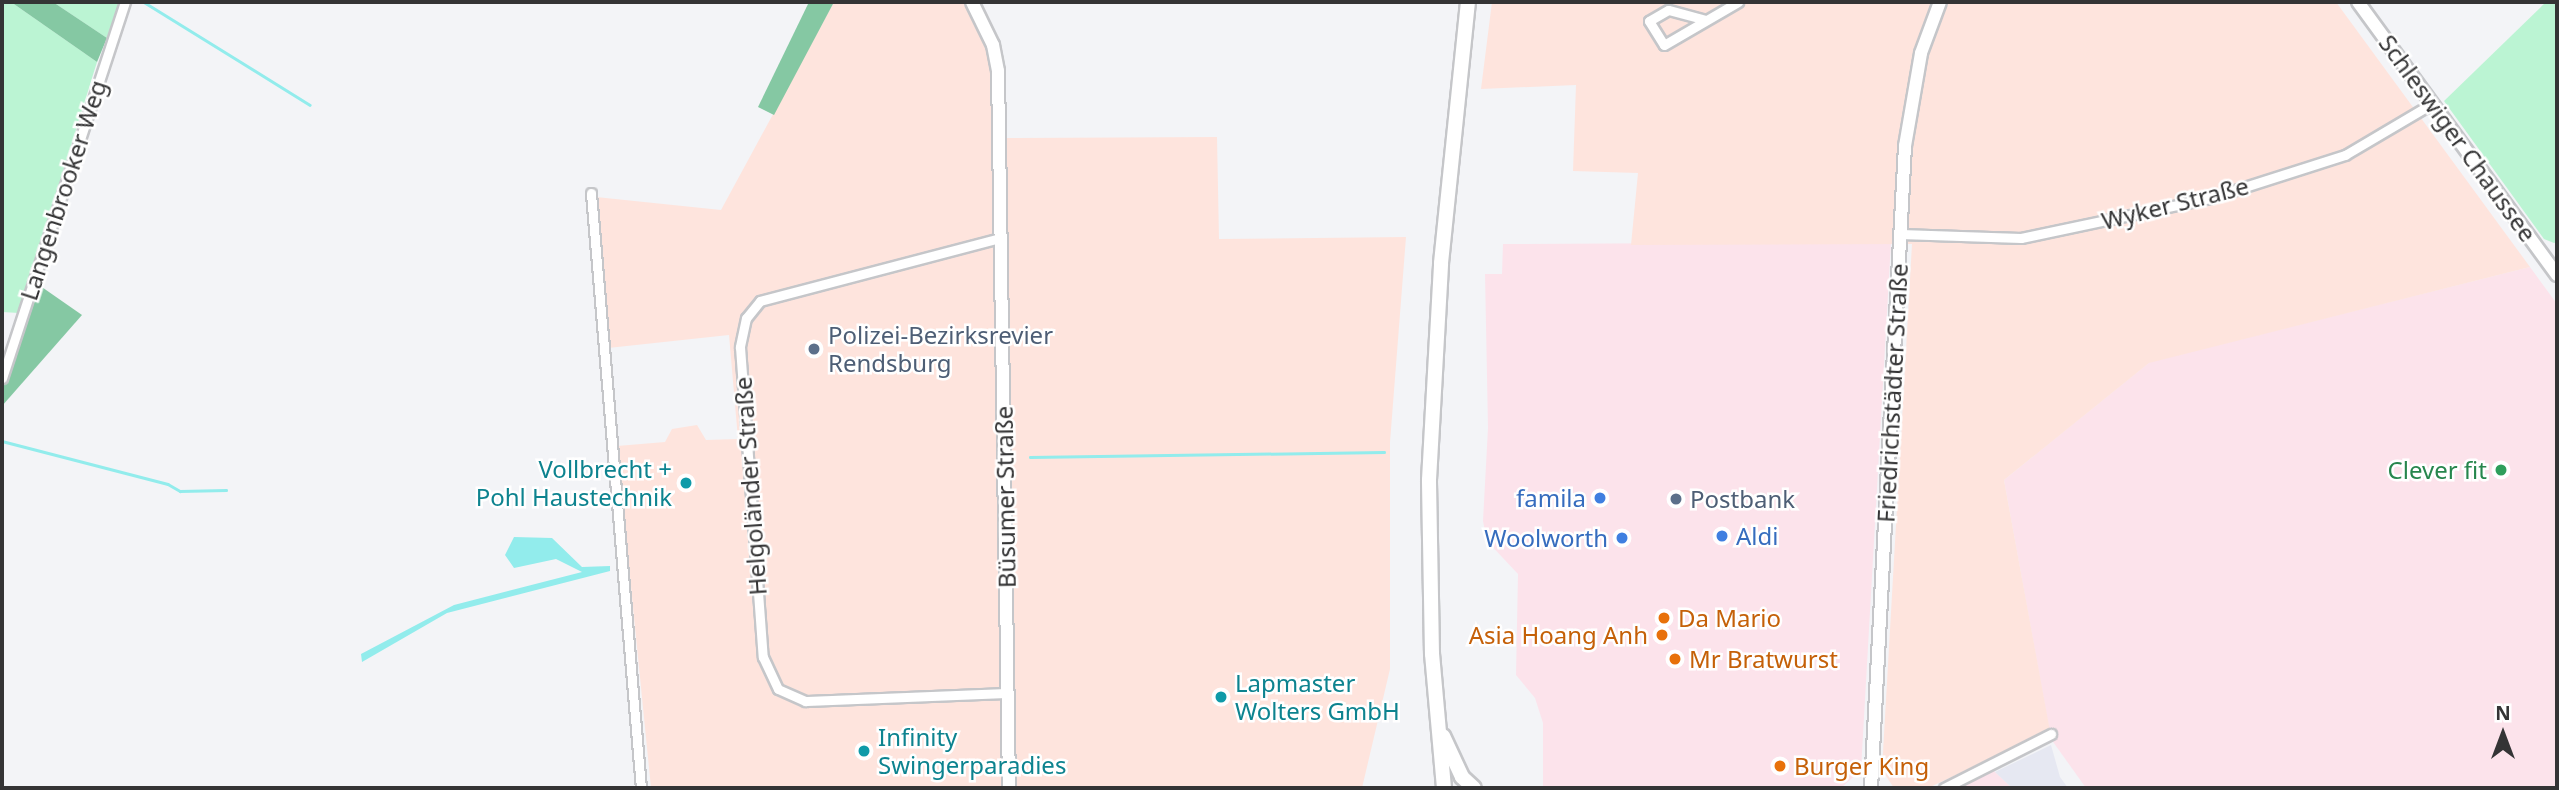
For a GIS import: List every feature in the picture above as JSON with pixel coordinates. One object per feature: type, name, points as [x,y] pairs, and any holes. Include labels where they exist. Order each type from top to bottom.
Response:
[{"type":"main road","points":[[1444,788],[1436,716],[1428,537],[1432,387],[1468,2]]},
{"type":"main road","points":[[1436,716],[1454,763],[1474,788]]},
{"type":"main road","points":[[1438,739],[1438,788]]},
{"type":"street","name":"Langenbrooker Weg","points":[[2,378],[125,2]]},
{"type":"street","name":"Büsumer Straße","points":[[972,2],[993,46],[998,71],[1009,788]]},
{"type":"street","points":[[1706,20],[1668,10],[1649,21],[1664,45],[1738,2]]},
{"type":"street","name":"Friedrichstädter Straße","points":[[1871,788],[1900,234],[1912,93],[1940,2]]},
{"type":"street","name":"Schleswiger Chaussee","points":[[2358,2],[2557,275]]},
{"type":"street","name":"Wyker Straße","points":[[1900,234],[2021,238],[2210,198],[2345,155],[2434,103]]},
{"type":"street","points":[[591,193],[641,788]]},
{"type":"street","name":"Helgoländer Straße","points":[[1000,239],[760,301],[746,318],[740,347],[763,657],[778,688],[804,701],[1008,693]]},
{"type":"street","points":[[1944,788],[2051,734]]},
{"type":"shaded area","points":[[834,2],[972,2],[993,45],[999,138],[1217,137],[1219,239],[1406,237],[1390,442],[1390,669],[1362,788],[651,788],[617,446],[665,442],[672,429],[697,425],[706,440],[738,439],[729,335],[608,348],[596,197],[721,210]]},
{"type":"shaded area","points":[[1492,2],[2336,2],[2530,267],[2149,363],[2004,480],[2050,731],[1928,788],[1894,788],[1882,770],[1912,244],[1631,245],[1638,173],[1573,171],[1576,85],[1481,89]]},
{"type":"shaded area","points":[[1891,242],[1861,770],[1841,788],[1543,788],[1543,723],[1535,698],[1516,675],[1518,574],[1487,541],[1483,521],[1488,428],[1485,274],[1502,274],[1503,244]]},
{"type":"shaded area","points":[[2530,267],[2557,304],[2557,788],[2086,788],[2051,739],[2004,480],[2150,362]]},
{"type":"shaded area","points":[[2051,745],[2060,777],[2068,788],[2012,788],[1995,772]]},
{"type":"shaded area","points":[[1992,769],[2012,788],[1952,788]]},
{"type":"green space","points":[[2,2],[11,2],[97,62],[19,313],[2,312]]},
{"type":"green space","points":[[11,2],[53,2],[107,38],[97,62]]},
{"type":"green space","points":[[53,2],[119,2],[107,38]]},
{"type":"green space","points":[[809,2],[834,2],[774,115],[758,107]]},
{"type":"green space","points":[[2546,2],[2557,2],[2557,242],[2554,243],[2544,239],[2444,101]]},
{"type":"green space","points":[[36,283],[82,315],[2,406],[2,385]]},
{"type":"water","points":[[514,537],[552,538],[582,567],[610,566],[610,571],[447,613],[362,662],[361,654],[454,605],[582,572],[556,559],[514,568],[505,555]]},
{"type":"waterway","points":[[144,2],[310,105]]},
{"type":"waterway","points":[[2,441],[168,484],[180,491],[226,490]]},
{"type":"waterway","points":[[1030,457],[1384,452]]},
{"type":"place","name":"Polizei-Bezirksrevier Rendsburg","points":[[814,349]]},
{"type":"place","name":"Clever fit","points":[[2501,470]]},
{"type":"place","name":"Vollbrecht + Pohl Haustechnik","points":[[686,483]]},
{"type":"place","name":"famila","points":[[1600,498]]},
{"type":"place","name":"Postbank","points":[[1676,499]]},
{"type":"place","name":"Aldi","points":[[1722,536]]},
{"type":"place","name":"Woolworth","points":[[1622,538]]},
{"type":"place","name":"Da Mario","points":[[1664,618]]},
{"type":"place","name":"Asia Hoang Anh","points":[[1662,635]]},
{"type":"place","name":"Mr Bratwurst","points":[[1675,659]]},
{"type":"place","name":"Lapmaster Wolters GmbH","points":[[1221,697]]},
{"type":"place","name":"Infinity Swingerparadies","points":[[864,751]]},
{"type":"place","name":"Burger King","points":[[1780,766]]}]
